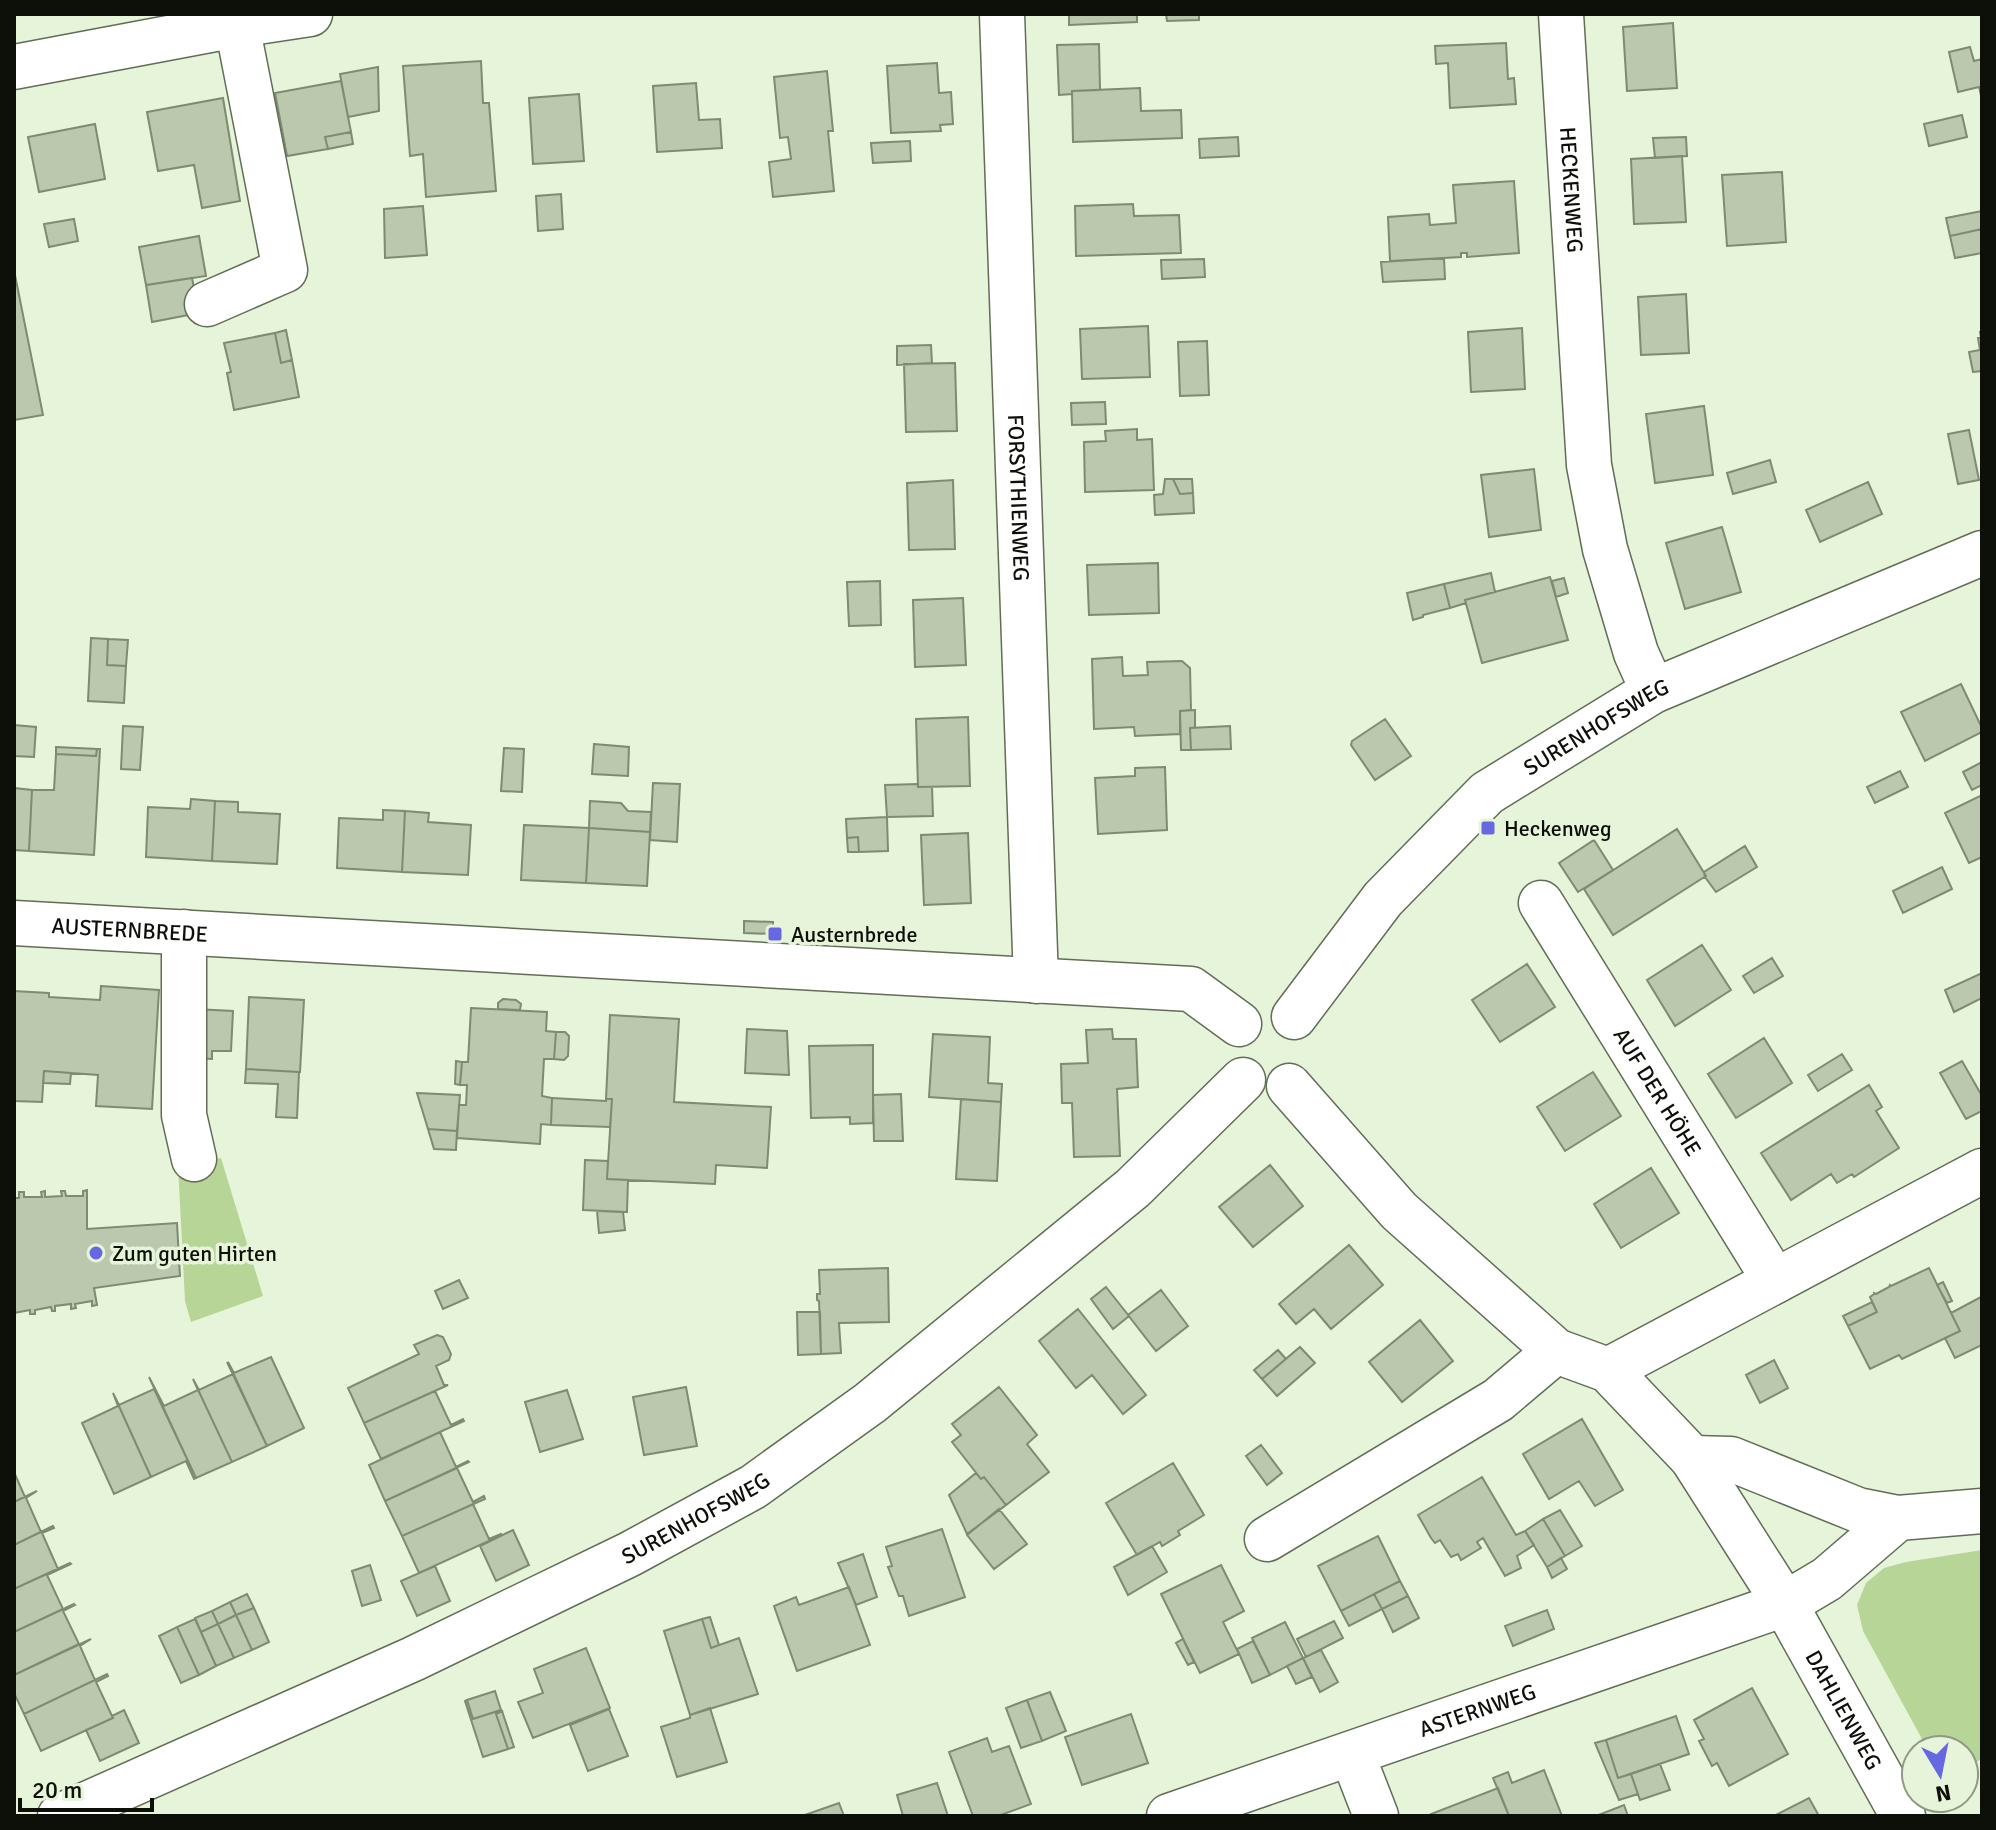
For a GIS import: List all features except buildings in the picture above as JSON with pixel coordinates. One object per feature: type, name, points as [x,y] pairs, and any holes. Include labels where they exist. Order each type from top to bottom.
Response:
[{"type":"street","points":[[14,67],[310,14]]},
{"type":"street","name":"FORSYTHIENWEG","points":[[1002,14],[1036,981]]},
{"type":"street","name":"HECKENWEG","points":[[1561,14],[1589,465],[1605,549],[1636,653],[1653,691]]},
{"type":"street","points":[[207,304],[285,270],[237,25]]},
{"type":"street","name":"SURENHOFSWEG","points":[[1294,1017],[1383,899],[1487,793],[1653,691],[1982,553]]},
{"type":"street","name":"AUF DER HÖHE","points":[[1541,903],[1775,1281]]},
{"type":"street","name":"AUSTERNBREDE","points":[[14,923],[1191,989],[1239,1024]]},
{"type":"street","points":[[184,932],[184,1115],[194,1159]]},
{"type":"street","points":[[1265,1010],[1280,1011],[1294,1017],[1307,1032],[1311,1052],[1305,1072],[1289,1086],[1274,1091],[1257,1088],[1243,1080],[1234,1067],[1230,1052],[1232,1037],[1239,1024],[1265,1010]]},
{"type":"street","name":"SURENHOFSWEG","points":[[60,1816],[402,1664],[630,1554],[753,1487],[870,1403],[1133,1188],[1243,1080]]},
{"type":"street","points":[[1289,1086],[1399,1211],[1556,1351],[1608,1370],[1692,1458],[1785,1604]]},
{"type":"street","points":[[1608,1370],[1982,1171]]},
{"type":"street","points":[[1267,1539],[1498,1400],[1556,1351]]},
{"type":"street","points":[[1692,1458],[1731,1459],[1858,1510],[1898,1518],[1982,1511]]},
{"type":"street","name":"ASTERNWEG","points":[[1169,1816],[1785,1604],[1827,1579],[1898,1518]]},
{"type":"street","name":"DAHLIENWEG","points":[[1785,1604],[1903,1816]]},
{"type":"street","points":[[1352,1754],[1376,1816]]},
{"type":"green space","points":[[221,1158],[263,1296],[191,1322],[185,1301],[178,1165]]},
{"type":"green space","points":[[1982,1550],[1980,1760],[1980,1734],[1919,1734],[1863,1631],[1857,1605],[1866,1583],[1884,1568]]},
{"type":"place","name":"Heckenweg","points":[[1488,828]]},
{"type":"place","name":"Austernbrede","points":[[775,934]]},
{"type":"place","name":"Zum guten Hirten","points":[[96,1253]]}]
